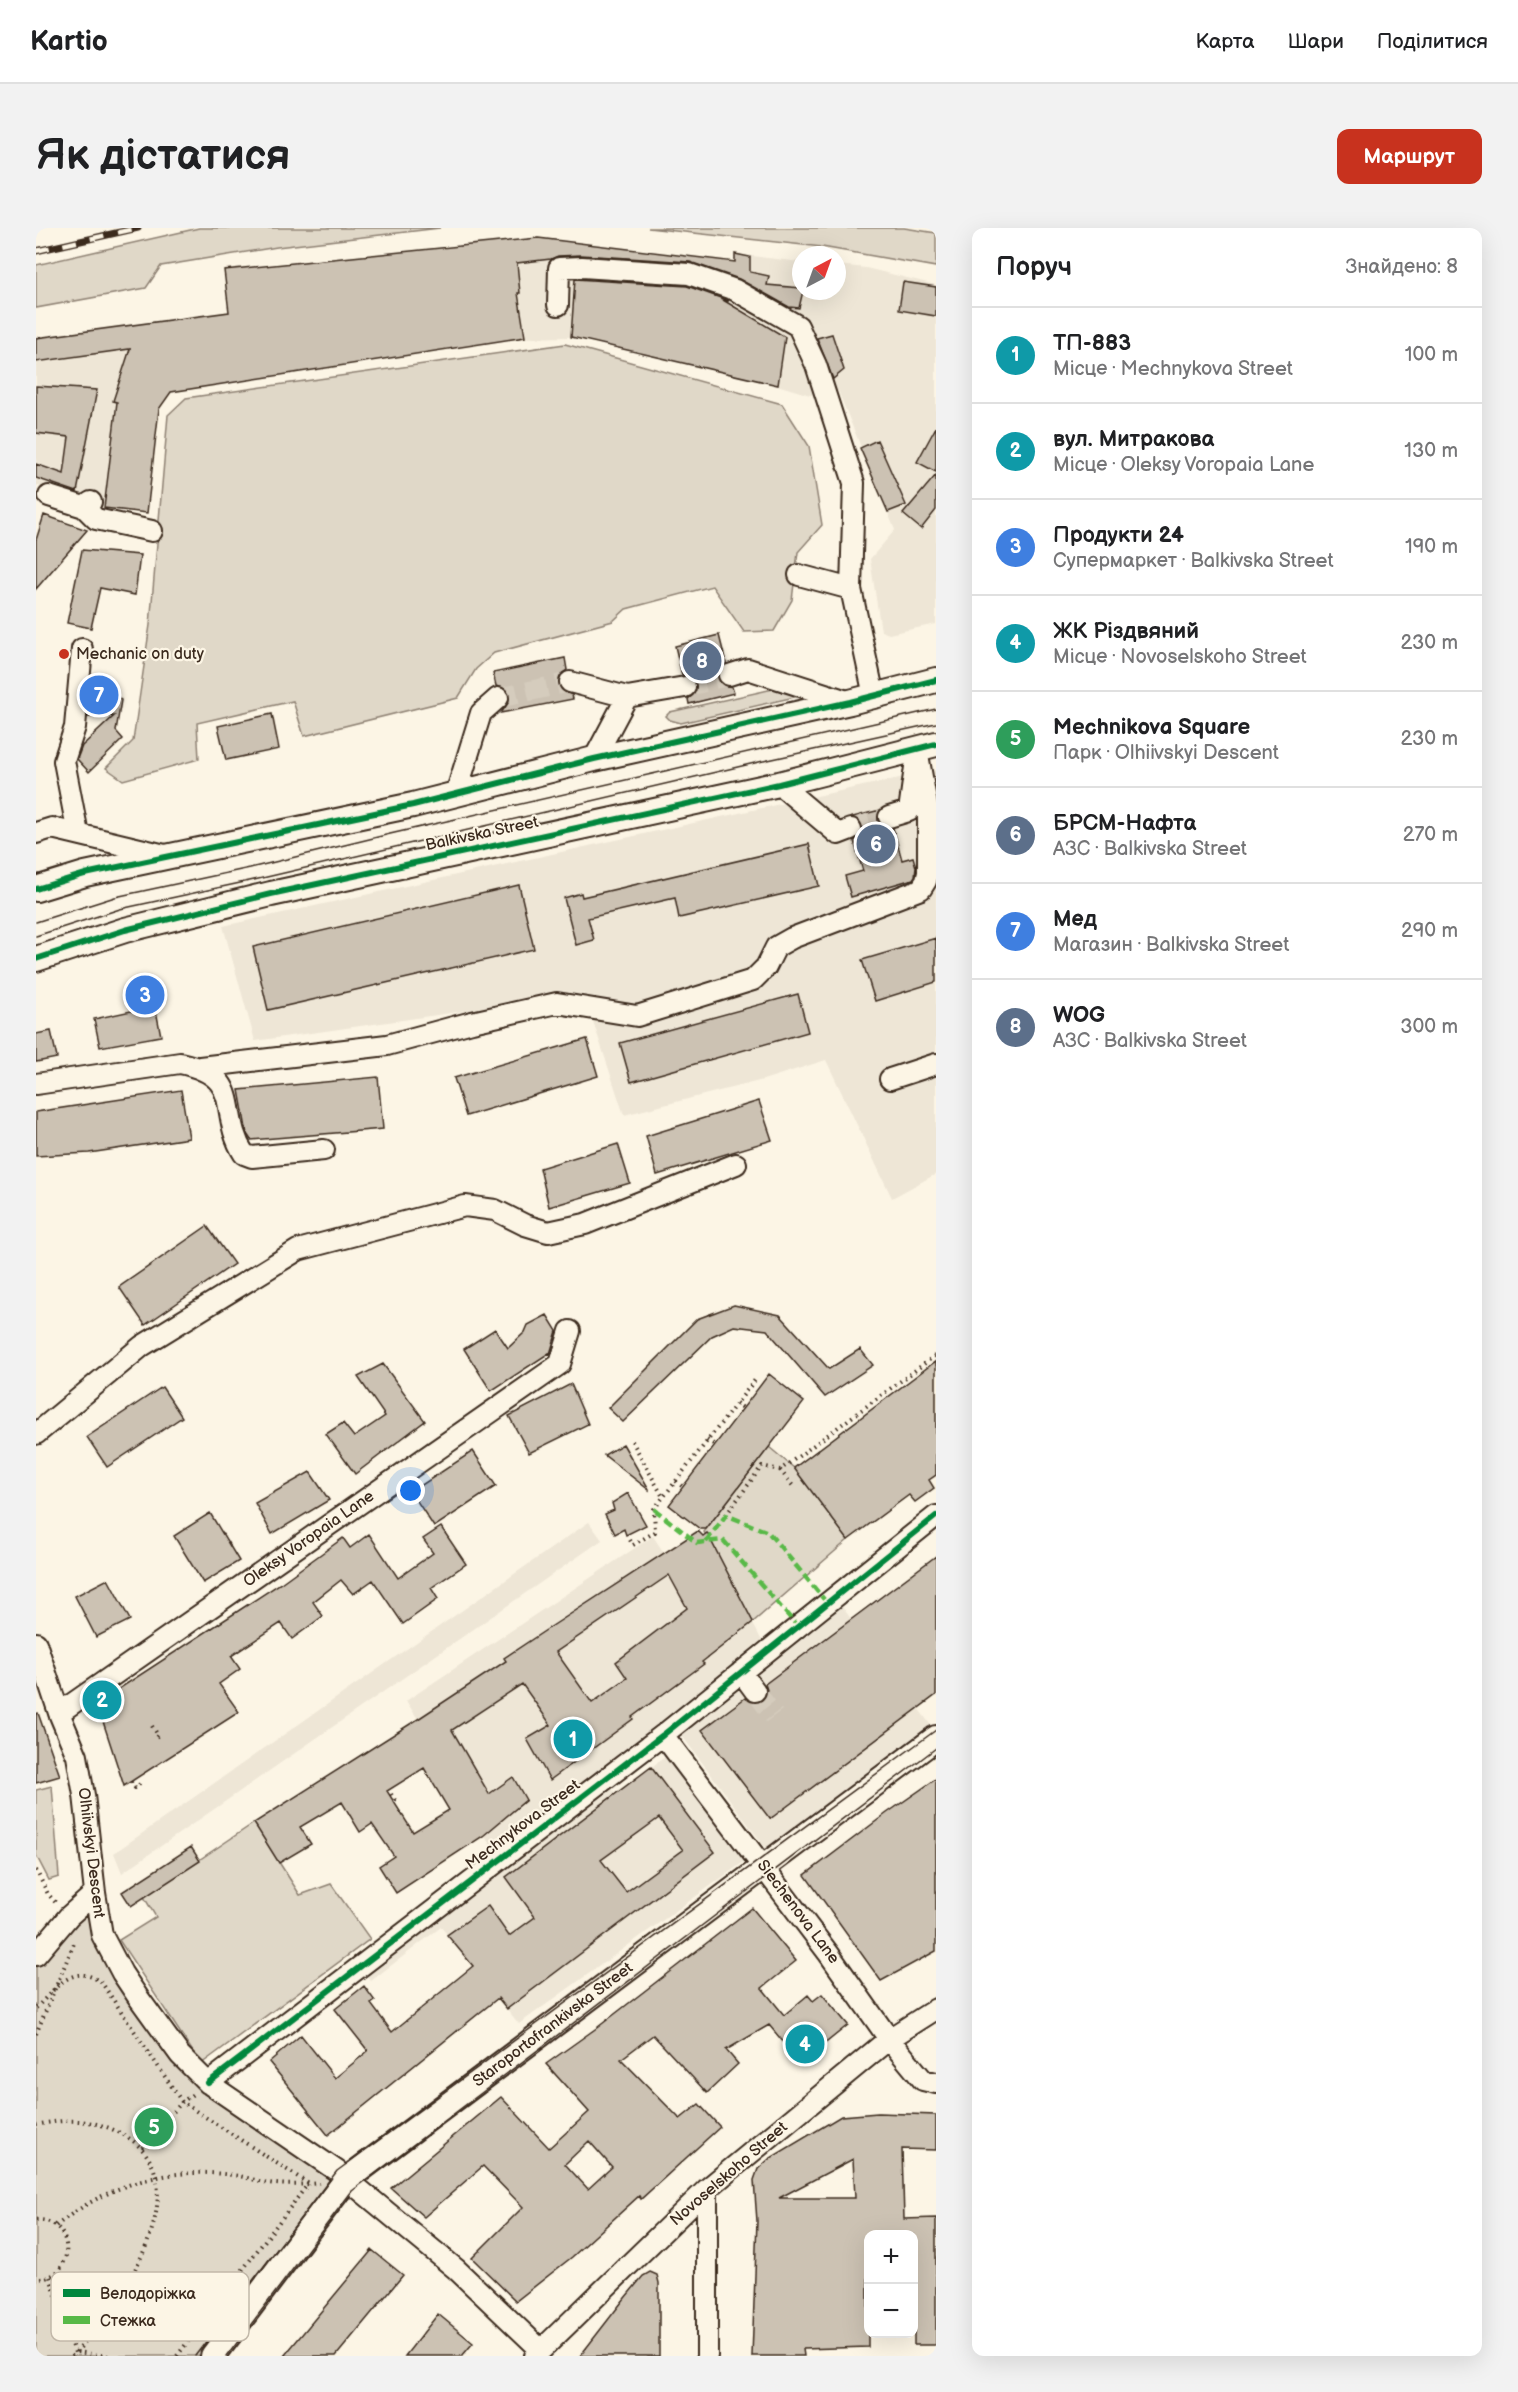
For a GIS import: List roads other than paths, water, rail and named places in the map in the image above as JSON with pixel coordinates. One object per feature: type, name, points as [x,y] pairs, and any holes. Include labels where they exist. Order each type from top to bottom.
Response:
[{"type":"main road","points":[[36,889],[85,874],[456,794],[594,759],[850,702],[936,680]]},
{"type":"main road","name":"Balkivska Street","points":[[36,959],[124,930],[271,894],[779,784],[926,747]]},
{"type":"main road","name":"Staroportofrankivska Street","points":[[249,2308],[346,2180],[936,1738]]},
{"type":"main road","name":"Staroportofrankivska Street","points":[[213,2356],[224,2341]]},
{"type":"street","points":[[558,305],[559,268],[582,267],[689,274],[735,290],[798,326],[816,365],[854,483],[851,589],[874,696]]},
{"type":"street","points":[[46,497],[88,505],[96,519],[152,531]]},
{"type":"street","points":[[799,575],[851,589]]},
{"type":"street","points":[[78,834],[64,761],[75,727],[81,648]]},
{"type":"street","points":[[729,675],[748,669],[850,702]]},
{"type":"street","points":[[570,682],[627,697],[685,687]]},
{"type":"street","points":[[594,759],[627,697]]},
{"type":"street","points":[[456,794],[481,713],[498,698]]},
{"type":"street","points":[[889,817],[909,811],[926,747]]},
{"type":"street","points":[[36,1084],[180,1063],[200,1067],[387,1045],[472,1022],[557,1004],[638,1016],[753,980],[766,967],[776,947],[792,938],[921,889],[927,881],[926,747]]},
{"type":"street","points":[[779,784],[838,834],[850,828]]},
{"type":"street","points":[[36,833],[52,828],[172,856]]},
{"type":"street","points":[[890,1079],[936,1064]]},
{"type":"street","points":[[200,1067],[216,1078],[228,1096],[233,1128],[244,1154],[252,1157],[324,1150]]},
{"type":"street","points":[[36,1434],[142,1346],[298,1250],[465,1206],[495,1210],[525,1225],[548,1232],[585,1224],[736,1164]]},
{"type":"street","name":"Oleksy Voropaia Lane","points":[[59,1713],[560,1364],[570,1331]]},
{"type":"street","name":"Mechnykova Street","points":[[208,2083],[663,1735],[936,1516]]},
{"type":"street","name":"Olhiivskyi Descent","points":[[36,1643],[59,1713],[77,1756],[84,1795],[94,1893],[102,1935],[122,1973],[180,2055],[208,2083],[346,2180],[452,2266],[538,2353]]},
{"type":"street","points":[[741,1672],[755,1691]]},
{"type":"street","name":"Siechenova Lane","points":[[663,1735],[829,1954],[889,2039],[923,2080],[936,2083]]},
{"type":"street","points":[[36,1955],[69,1916],[94,1893]]},
{"type":"street","name":"Novoselskoho Street","points":[[538,2353],[707,2189],[889,2039],[936,2008]]},
{"type":"street","points":[[707,2189],[707,2356]]},
{"type":"tunnel","points":[[685,687],[729,675]]},
{"type":"tunnel","points":[[498,698],[570,682]]},
{"type":"tunnel","points":[[851,829],[889,817]]},
{"type":"tunnel","points":[[755,1691],[774,1716]]},
{"type":"tram line","points":[[36,922],[115,897],[250,868],[936,709]]},
{"type":"tram line","points":[[36,936],[120,909],[936,723]]},
{"type":"tram line","points":[[249,2286],[337,2171],[936,1730]]},
{"type":"tram line","points":[[249,2327],[352,2191],[936,1748]]},
{"type":"tram line","points":[[195,2356],[207,2341]]},
{"type":"tram line","points":[[227,2356],[238,2341]]},
{"type":"railway","points":[[36,251],[138,228]]},
{"type":"place","name":"Mechanic on duty","points":[[64,654]]},
{"type":"place","name":"WOG","points":[[702,661]]},
{"type":"place","name":"Мед","points":[[99,695]]},
{"type":"place","name":"БРСМ-Нафта","points":[[876,844]]},
{"type":"place","name":"Продукти 24","points":[[145,995]]},
{"type":"place","name":"вул. Митракова","points":[[102,1700]]},
{"type":"place","name":"ТП-883","points":[[573,1739]]},
{"type":"place","name":"ЖК Різдвяний","points":[[805,2044]]},
{"type":"place","name":"Mechnikova Square","points":[[154,2127]]}]
